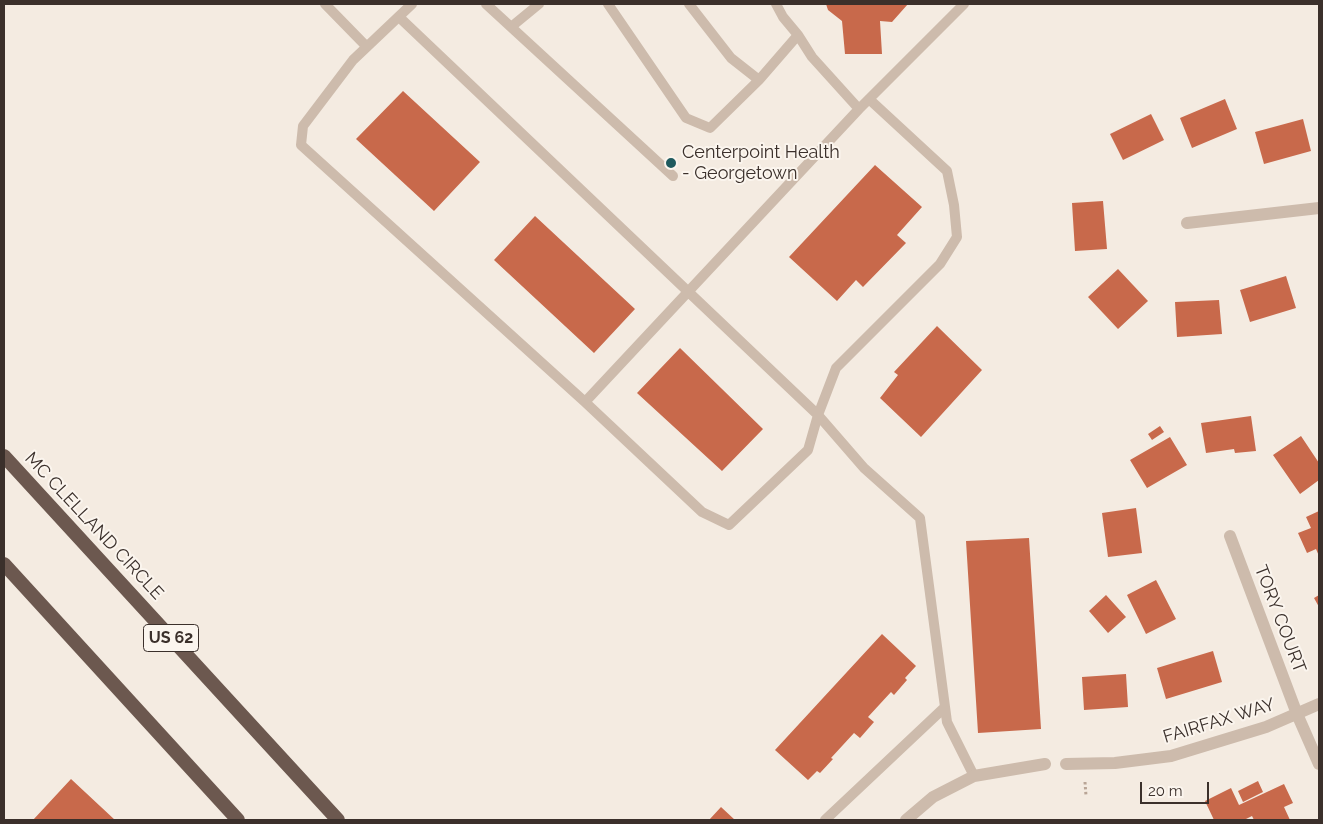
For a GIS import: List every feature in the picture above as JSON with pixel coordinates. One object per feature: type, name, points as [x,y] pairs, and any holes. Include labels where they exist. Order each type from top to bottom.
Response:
[{"type":"highway","name":"MC CLELLAND CIRCLE","points":[[4,456],[338,820]]},
{"type":"highway","points":[[4,564],[238,820]]},
{"type":"street","points":[[1187,223],[1319,208]]},
{"type":"street","name":"TORY COURT","points":[[1230,536],[1297,714],[1319,764]]},
{"type":"street","name":"FAIRFAX WAY","points":[[1066,764],[1115,762],[1171,756],[1266,727],[1319,704]]},
{"type":"street","points":[[906,820],[933,797],[974,776],[1045,764]]},
{"type":"lane","points":[[325,4],[367,47]]},
{"type":"lane","points":[[412,4],[353,60],[303,126],[301,145],[585,402],[702,512],[729,524],[808,450],[818,415],[836,368],[940,264],[957,238],[954,205],[947,171],[868,99]]},
{"type":"lane","points":[[486,4],[674,176]]},
{"type":"lane","points":[[511,28],[539,4]]},
{"type":"lane","points":[[608,4],[686,118],[710,128],[759,80],[798,35]]},
{"type":"lane","points":[[689,4],[731,58],[759,80]]},
{"type":"lane","points":[[776,4],[783,17],[798,35],[812,57],[859,109]]},
{"type":"lane","points":[[585,402],[868,99],[964,4]]},
{"type":"lane","points":[[399,17],[687,293],[818,415],[864,468],[920,518],[947,722],[974,776]]},
{"type":"lane","points":[[825,820],[945,707]]},
{"type":"building","points":[[826,4],[908,4],[892,22],[880,21],[882,54],[845,54],[842,21],[828,10]]},
{"type":"building","points":[[403,91],[480,162],[434,211],[356,139]]},
{"type":"building","points":[[1225,99],[1237,129],[1192,148],[1180,118]]},
{"type":"building","points":[[1151,114],[1164,140],[1123,160],[1110,134]]},
{"type":"building","points":[[1303,119],[1311,151],[1264,164],[1255,132]]},
{"type":"building","points":[[875,165],[922,207],[897,235],[906,243],[863,287],[856,280],[837,301],[789,257]]},
{"type":"building","points":[[1103,201],[1107,249],[1075,251],[1072,203]]},
{"type":"building","points":[[535,216],[635,309],[594,353],[494,260]]},
{"type":"building","points":[[1118,269],[1148,301],[1118,329],[1088,297]]},
{"type":"building","points":[[1286,276],[1296,308],[1250,322],[1240,290]]},
{"type":"building","points":[[1219,300],[1222,334],[1177,337],[1175,302]]},
{"type":"building","points":[[937,326],[982,370],[921,437],[880,398],[898,375],[894,372]]},
{"type":"building","points":[[680,348],[763,429],[722,471],[637,393]]},
{"type":"building","points":[[1251,416],[1256,451],[1235,453],[1234,449],[1206,453],[1201,423]]},
{"type":"building","points":[[1160,426],[1164,432],[1152,440],[1148,434]]},
{"type":"building","points":[[1301,436],[1319,463],[1319,480],[1300,494],[1273,455]]},
{"type":"building","points":[[1170,437],[1187,465],[1147,488],[1130,460]]},
{"type":"building","points":[[1136,508],[1142,553],[1108,557],[1102,513]]},
{"type":"building","points":[[1319,511],[1319,556],[1316,549],[1307,553],[1298,533],[1311,528],[1306,517]]},
{"type":"building","points":[[1029,538],[1041,729],[978,733],[966,541]]},
{"type":"building","points":[[1156,580],[1176,619],[1146,634],[1127,595]]},
{"type":"building","points":[[1106,595],[1126,617],[1108,633],[1089,611]]},
{"type":"building","points":[[1319,595],[1319,607],[1314,598]]},
{"type":"building","points":[[882,634],[916,666],[905,678],[907,680],[894,695],[891,692],[868,717],[874,722],[860,738],[854,733],[820,773],[817,771],[808,780],[775,750]]},
{"type":"building","points":[[1213,651],[1222,682],[1166,699],[1157,668]]},
{"type":"building","points":[[1126,674],[1128,707],[1084,710],[1082,677]]},
{"type":"building","points":[[71,779],[115,820],[33,820]]},
{"type":"building","points":[[1258,781],[1263,792],[1243,802],[1238,791]]},
{"type":"building","points":[[1284,784],[1293,803],[1284,807],[1290,820],[1254,820],[1252,816],[1244,820],[1214,820],[1205,801],[1231,788],[1239,805]]},
{"type":"building","points":[[721,807],[735,820],[709,820]]},
{"type":"place","name":"Centerpoint Health - Georgetown","points":[[671,163]]}]
